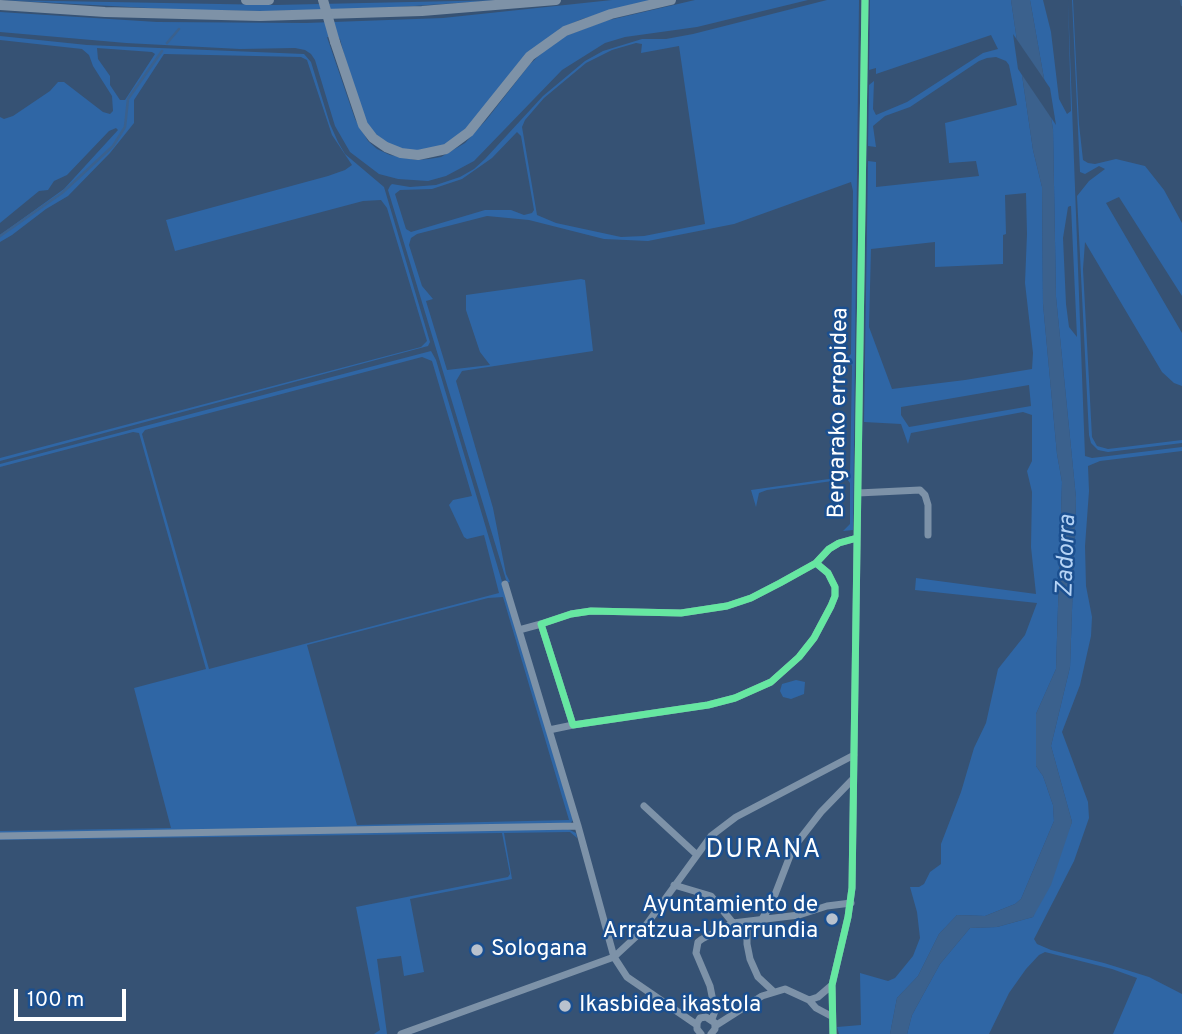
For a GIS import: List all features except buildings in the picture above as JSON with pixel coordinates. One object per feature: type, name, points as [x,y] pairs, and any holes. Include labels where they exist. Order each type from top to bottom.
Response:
[{"type":"highway","points":[[246,0],[269,0]]},
{"type":"highway","points":[[323,0],[363,125],[373,138],[386,148],[418,155],[446,149],[469,132],[530,56],[565,31],[611,14],[671,0]]},
{"type":"highway","points":[[0,5],[105,12],[260,16],[422,11],[556,0]]},
{"type":"street","name":"Bergarako errepidea","points":[[832,1034],[832,985],[851,903],[865,0]]},
{"type":"street","points":[[858,493],[920,490],[928,505],[928,535]]},
{"type":"street","points":[[519,630],[571,614],[591,611],[681,613],[727,606],[751,598],[816,563],[839,543],[857,538]]},
{"type":"street","points":[[549,730],[708,705],[735,698],[771,682],[799,657],[814,638],[835,596],[833,579],[816,563]]},
{"type":"street","points":[[505,584],[578,826],[614,957],[627,977],[696,1025],[701,1034]]},
{"type":"street","points":[[541,624],[573,725]]},
{"type":"street","points":[[401,1034],[614,957],[641,932],[711,836],[736,817],[854,755]]},
{"type":"street","points":[[762,919],[771,905],[793,848],[821,812],[854,778]]},
{"type":"street","points":[[643,806],[697,855]]},
{"type":"street","points":[[0,836],[578,826]]},
{"type":"street","points":[[674,886],[711,896],[733,923]]},
{"type":"street","points":[[711,1034],[715,1011],[710,986],[696,953],[696,946],[702,939],[733,923],[800,915],[827,906],[851,903]]},
{"type":"street","points":[[747,923],[750,959],[758,977],[773,991]]},
{"type":"street","points":[[809,1000],[832,985]]},
{"type":"street","points":[[713,1022],[773,991],[785,989],[809,1000],[816,1008],[831,1016]]},
{"type":"street","points":[[696,1025],[703,1017],[713,1022]]},
{"type":"shaded area","points":[[1,0],[274,5],[502,0],[369,9],[268,11],[185,10]]},
{"type":"shaded area","points":[[612,0],[651,0],[582,19],[559,29],[468,130],[440,148],[414,152],[388,145],[370,129],[356,100],[340,39],[327,37],[355,119],[368,141],[390,155],[416,160],[429,159],[441,157],[465,143],[530,64],[563,37],[605,21],[695,0],[808,0],[697,27],[625,37],[605,43],[562,70],[474,161],[446,176],[428,181],[398,179],[379,174],[350,152],[335,126],[315,60],[305,50],[126,43],[0,32],[0,12],[157,22],[306,23],[443,18]]},
{"type":"shaded area","points":[[827,0],[859,0],[853,530],[843,531],[850,524],[850,483],[847,479],[767,490],[759,493],[756,507],[751,490],[850,476],[852,366],[848,357],[851,354],[851,182],[734,224],[648,241],[604,239],[529,220],[487,216],[417,234],[411,238],[409,245],[422,286],[433,299],[426,301],[447,370],[490,365],[480,352],[466,310],[466,295],[581,279],[585,280],[593,351],[462,371],[456,381],[493,508],[506,574],[510,582],[507,583],[388,190],[392,184],[410,187],[436,185],[474,169],[543,96],[585,61],[603,51],[642,39],[666,39]],"holes":[[[636,43],[642,44],[641,53],[679,46],[705,224],[644,236],[621,237],[556,223],[537,215],[522,127],[525,120],[544,98],[586,63],[612,50]],[[517,132],[521,136],[534,210],[532,213],[524,215],[511,210],[485,210],[411,232],[406,229],[395,194],[400,190],[432,189],[462,179],[492,158]]]},
{"type":"shaded area","points":[[870,0],[1011,0],[1033,150],[1042,187],[1043,304],[1062,482],[1056,669],[1036,714],[1036,766],[1043,776],[1053,805],[1054,821],[1021,899],[985,916],[957,915],[939,934],[918,976],[897,998],[890,1034],[839,1034],[837,1027],[861,1025],[860,973],[888,981],[895,978],[913,956],[920,938],[910,887],[924,884],[930,872],[941,864],[941,844],[974,748],[986,723],[998,669],[1025,635],[1037,603],[915,590],[916,578],[1036,594],[1031,547],[1032,492],[1027,471],[1032,461],[1032,415],[1023,412],[911,433],[908,444],[901,424],[864,422],[868,161],[876,162],[876,187],[979,176],[976,161],[949,163],[945,123],[1017,105],[1009,65],[996,57],[979,61],[910,107],[885,116],[873,126],[876,147],[868,146],[869,85],[874,81],[873,109],[876,115],[907,102],[983,53],[998,49],[991,35],[876,74],[876,68],[869,70]],"holes":[[[1026,193],[1025,283],[1033,353],[1032,369],[892,389],[869,327],[871,249],[935,242],[935,267],[1003,264],[1003,235],[1006,234],[1005,195]],[[1029,385],[1031,406],[909,427],[901,415],[901,407]]]},
{"type":"shaded area","points":[[1030,0],[1043,0],[1051,32],[1059,99],[1067,114],[1071,111],[1068,0],[1085,456],[1092,458],[1182,447],[1182,451],[1100,461],[1088,466],[1085,546],[1086,586],[1092,617],[1091,636],[1080,685],[1062,732],[1088,802],[1089,818],[1074,861],[1034,939],[1037,944],[1051,950],[1149,977],[1182,994],[1182,1034],[1113,1034],[1137,978],[1045,952],[1026,969],[1009,993],[989,1034],[907,1034],[912,1015],[940,964],[970,928],[997,927],[1033,917],[1072,822],[1051,746],[1070,667],[1076,498],[1056,297],[1053,129]],"holes":[[[1071,206],[1077,337],[1069,327],[1066,304],[1063,238],[1068,207]]]},
{"type":"shaded area","points":[[1072,0],[1083,160],[1095,164],[1116,159],[1145,166],[1164,190],[1182,223],[1182,296],[1119,197],[1106,203],[1182,333],[1182,386],[1174,383],[1162,372],[1085,242],[1083,269],[1092,437],[1097,446],[1108,449],[1182,440],[1182,443],[1108,452],[1098,450],[1091,443],[1089,435],[1077,196],[1089,181],[1105,169],[1099,166],[1085,174],[1080,172]]},
{"type":"shaded area","points":[[0,36],[87,45],[304,54],[311,62],[330,124],[345,154],[384,187],[430,342],[428,346],[0,461],[0,458],[421,347],[427,341],[387,208],[381,200],[363,201],[175,251],[166,220],[328,176],[352,165],[332,135],[307,60],[301,57],[164,54],[134,100],[134,123],[110,153],[68,196],[0,242],[0,235],[64,189],[118,130],[116,128],[109,131],[67,175],[54,181],[48,190],[39,191],[0,223],[0,117],[4,119],[13,116],[50,91],[58,82],[64,82],[103,112],[110,114],[113,111],[112,96],[89,55],[82,49],[0,40]],"holes":[[[97,48],[155,54],[125,100],[120,100],[110,85],[110,76],[98,59]]]},
{"type":"shaded area","points":[[431,351],[436,360],[573,820],[570,824],[0,834],[0,831],[171,828],[134,688],[206,669],[139,433],[133,432],[0,467],[0,464]],"holes":[[[422,357],[432,361],[472,496],[453,500],[449,505],[464,537],[467,539],[484,535],[499,593],[209,669],[142,434],[145,430]],[[503,597],[569,820],[357,825],[307,645],[488,598]]]},
{"type":"shaded area","points":[[796,680],[805,682],[804,694],[791,699],[783,697],[780,691],[782,684]]},
{"type":"shaded area","points":[[568,829],[576,833],[577,838],[570,832],[504,833],[512,879],[410,899],[424,972],[404,976],[401,956],[377,959],[387,1034],[374,1034],[380,1030],[356,907],[508,877],[510,874],[502,833],[0,840],[0,838]]},
{"type":"water","name":"Zadorra","points":[[1011,0],[1030,0],[1053,129],[1056,297],[1076,498],[1070,667],[1051,746],[1072,822],[1051,885],[1033,917],[997,927],[970,928],[940,964],[912,1015],[907,1034],[890,1034],[897,998],[918,976],[939,934],[957,915],[985,916],[1021,899],[1054,821],[1053,805],[1043,776],[1036,766],[1036,714],[1056,669],[1062,482],[1043,304],[1042,187],[1033,150]]},
{"type":"pier","points":[[1013,34],[1050,88],[1056,125],[1018,69]]},
{"type":"waterway","points":[[1181,0],[1182,5]]},
{"type":"waterway","points":[[167,43],[179,29]]},
{"type":"waterway","points":[[0,236],[62,193],[113,146],[125,127],[128,99],[162,51]]},
{"type":"cycle path","points":[[833,1034],[832,985],[852,888],[865,0]]},
{"type":"cycle path","points":[[816,563],[828,573],[835,587],[835,596],[814,638],[799,657],[771,682],[735,698],[708,705],[573,725],[541,624],[571,614],[591,611],[681,613],[727,606],[751,598],[780,583],[816,563],[839,543],[857,538]]},
{"type":"place","name":"Ayuntamiento de Arratzua-Ubarrundia","points":[[832,919]]},
{"type":"place","name":"Sologana","points":[[477,950]]},
{"type":"place","name":"Ikasbidea ikastola","points":[[565,1006]]},
{"type":"district","name":"DURANA","points":[[764,852]]}]
